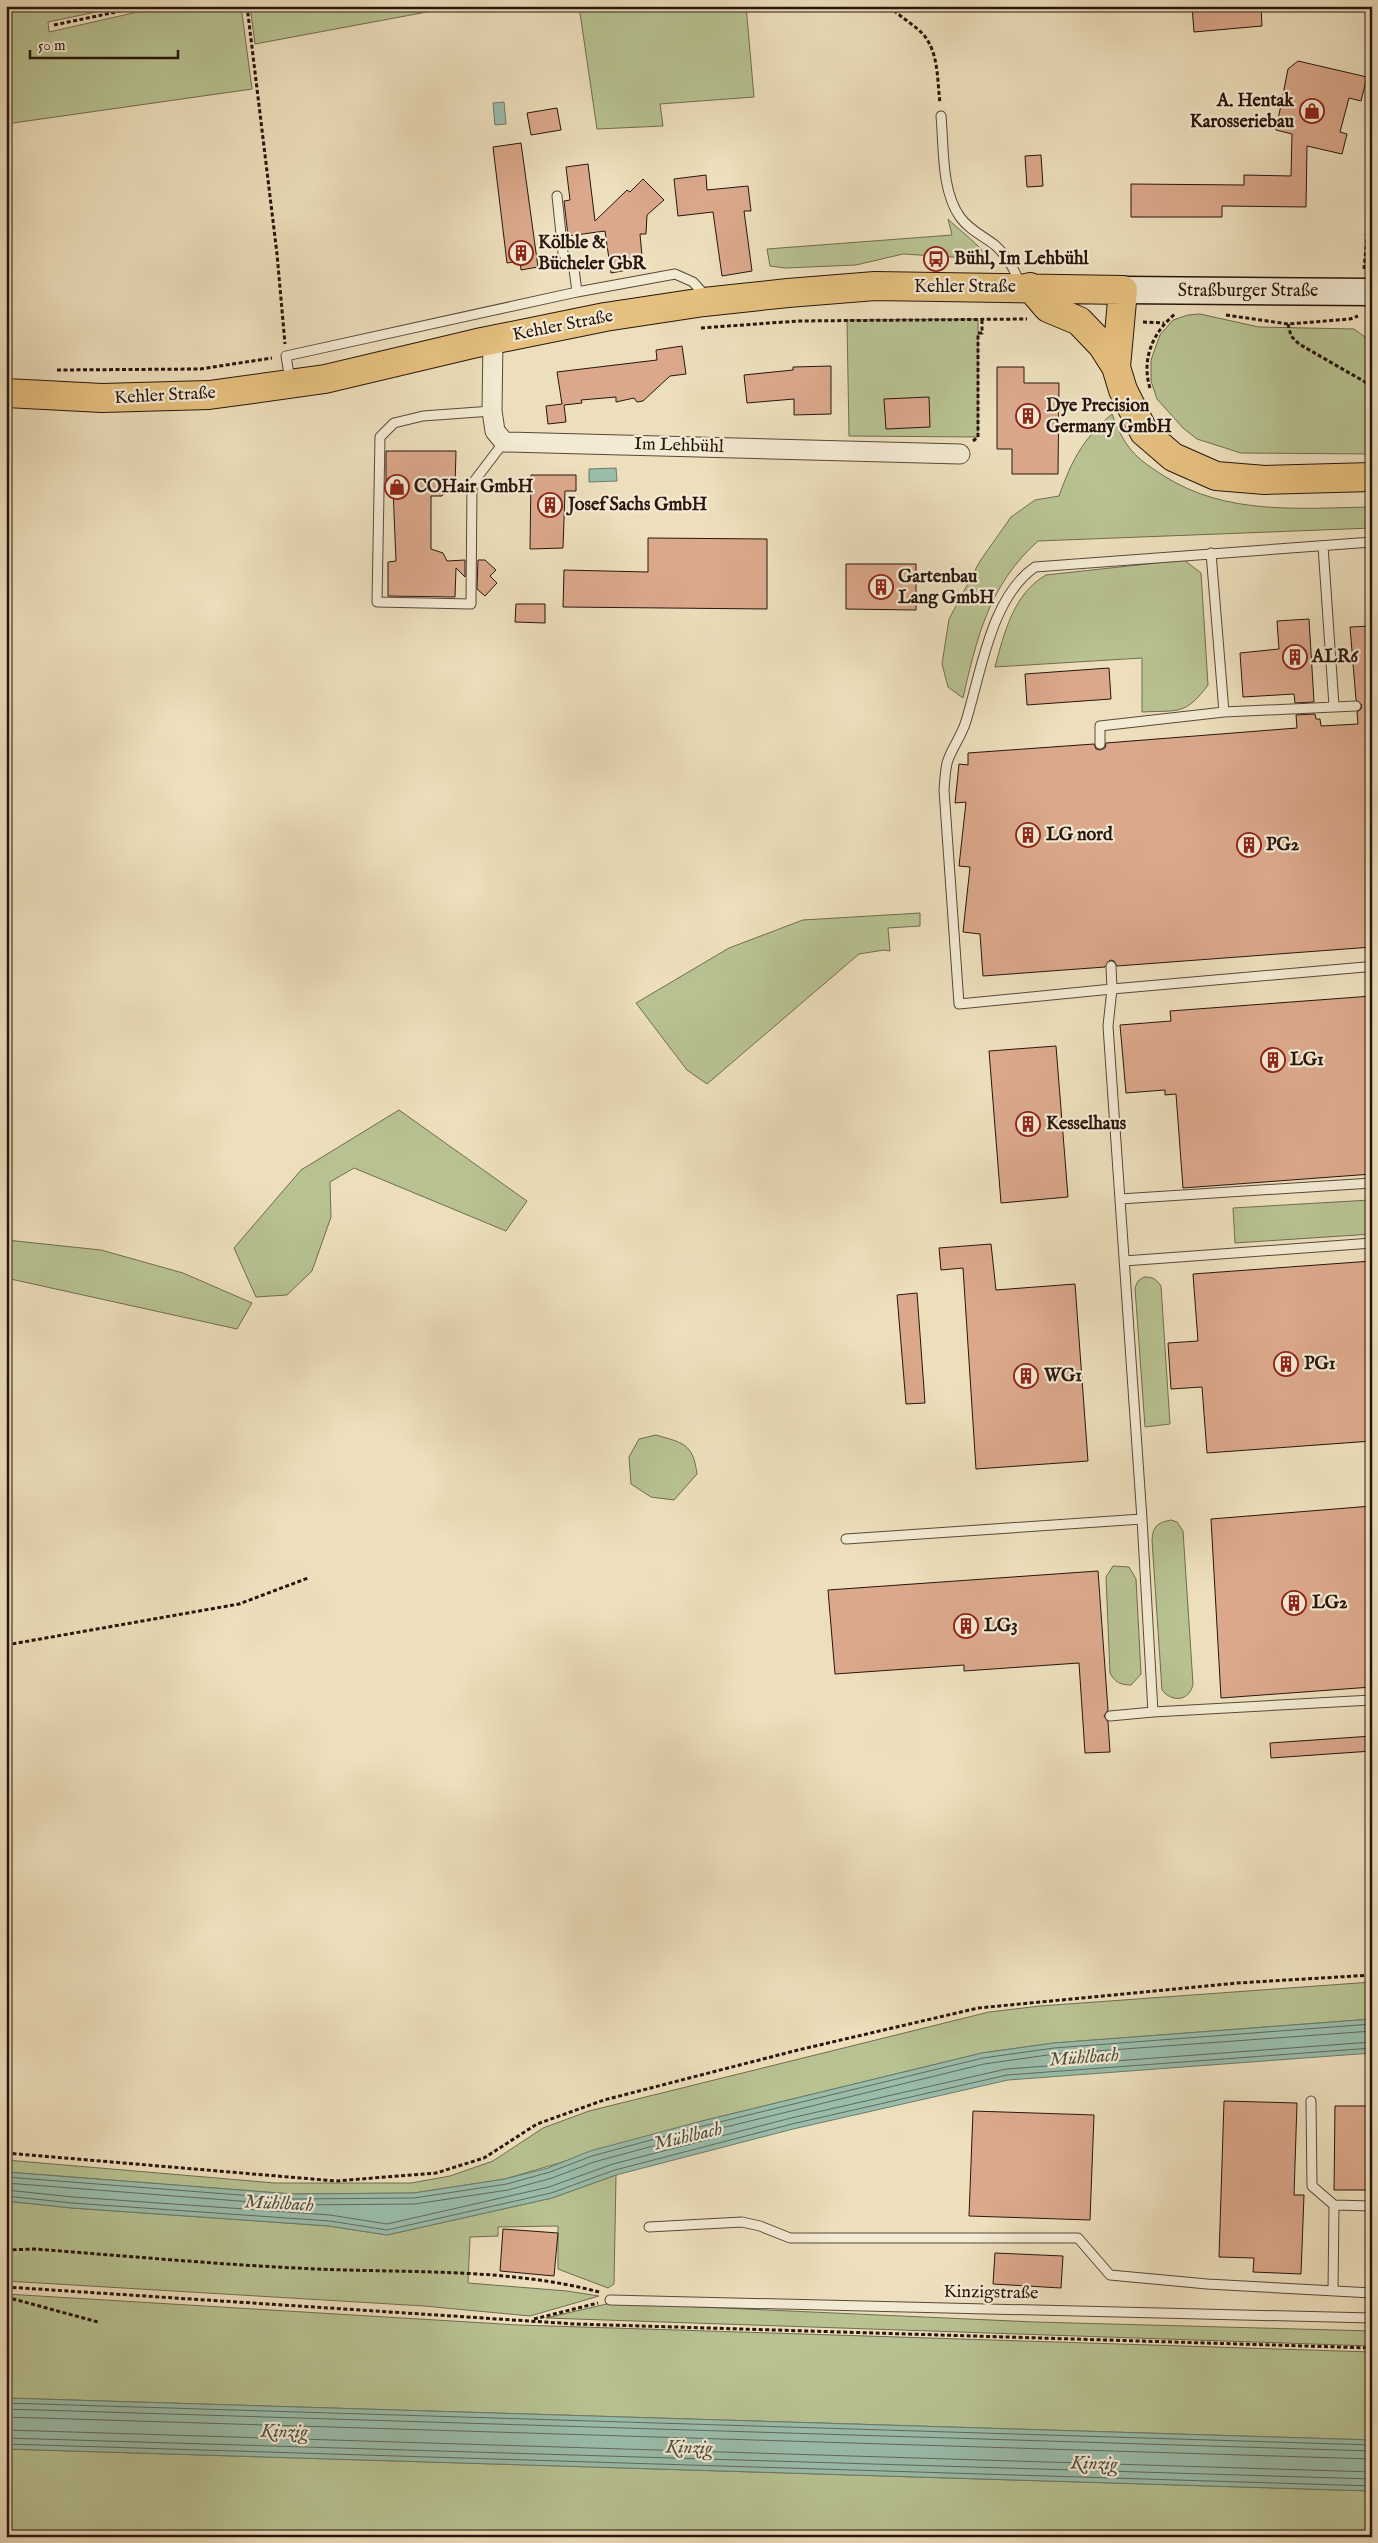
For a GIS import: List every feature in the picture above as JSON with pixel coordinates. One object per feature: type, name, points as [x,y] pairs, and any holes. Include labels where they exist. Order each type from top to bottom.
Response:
[{"type":"main road","name":"Kehler Straße","points":[[6,393],[102,398],[209,395],[325,379],[493,340],[606,317],[704,302],[875,286],[1123,290]]},
{"type":"main road","points":[[1025,287],[1048,308],[1079,321],[1102,345],[1116,367],[1123,390],[1144,432],[1173,457],[1216,476],[1265,480],[1372,477]]},
{"type":"main road","points":[[1116,367],[1123,290]]},
{"type":"main road","name":"Straßburger Straße","points":[[1123,290],[1367,292]]},
{"type":"street","points":[[493,340],[492,411],[495,431],[504,442]]},
{"type":"street","name":"Im Lehbühl","points":[[504,442],[960,454]]},
{"type":"lane","points":[[941,116],[950,196],[960,217],[975,233],[996,246],[1013,265],[1025,287]]},
{"type":"lane","points":[[557,196],[563,253],[574,269],[577,292]]},
{"type":"lane","points":[[290,383],[286,356],[577,292],[675,274],[693,282],[702,292],[704,302]]},
{"type":"lane","points":[[492,411],[423,416],[394,423],[380,437],[377,602],[471,604],[472,484],[504,442]]},
{"type":"lane","points":[[1365,967],[959,1004],[944,790],[947,761],[965,724],[995,622],[1024,574],[1035,567],[1055,564],[1372,542]]},
{"type":"lane","points":[[1323,546],[1334,706]]},
{"type":"lane","points":[[1211,553],[1224,712]]},
{"type":"lane","points":[[1100,744],[1100,726],[1224,712],[1356,706]]},
{"type":"lane","points":[[1111,966],[1112,989],[1108,1026],[1142,1519],[1153,1712]]},
{"type":"lane","points":[[1120,1199],[1372,1184]]},
{"type":"lane","points":[[1124,1261],[1372,1243]]},
{"type":"lane","points":[[846,1539],[1142,1519]]},
{"type":"lane","points":[[1110,1716],[1372,1700]]},
{"type":"lane","points":[[1311,2102],[1312,2186],[1334,2205],[1372,2206]]},
{"type":"lane","points":[[1333,2291],[1334,2205]]},
{"type":"lane","points":[[648,2227],[742,2222],[760,2226],[790,2238],[1078,2238],[1110,2275],[1207,2284],[1372,2293]]},
{"type":"lane","name":"Kinzigstraße","points":[[610,2300],[1372,2318]]},
{"type":"path","points":[[54,25],[145,6]]},
{"type":"path","points":[[50,370],[200,369],[286,356],[277,254],[247,6]]},
{"type":"path","points":[[889,6],[922,34],[932,47],[936,62],[941,116]]},
{"type":"path","points":[[1223,314],[1288,324],[1350,319],[1367,292],[1372,183]]},
{"type":"path","points":[[1151,391],[1148,382],[1147,362],[1151,344],[1165,322],[1176,313],[1182,312]]},
{"type":"path","points":[[694,329],[798,321],[1027,318],[1036,321]]},
{"type":"path","points":[[960,454],[978,437],[978,333],[982,332],[982,319]]},
{"type":"path","points":[[1288,324],[1291,336],[1299,344],[1372,386]]},
{"type":"path","points":[[6,1645],[239,1604],[308,1578]]},
{"type":"path","points":[[6,2153],[336,2181],[436,2173],[484,2158],[537,2124],[604,2100],[798,2050],[978,2008],[1237,1983],[1372,1975]]},
{"type":"path","points":[[6,2250],[34,2249],[314,2269],[474,2276],[557,2282],[603,2293],[610,2300]]},
{"type":"path","points":[[6,2287],[575,2324],[1372,2348]]},
{"type":"path","points":[[6,2297],[98,2322]]},
{"type":"path","points":[[531,2320],[610,2300]]},
{"type":"shaded area","points":[[7,6],[110,6],[111,9],[48,22],[49,32],[164,6],[241,6],[252,89],[6,124],[6,30],[12,29]]},
{"type":"shaded area","points":[[250,6],[459,6],[255,44]]},
{"type":"shaded area","points":[[579,6],[746,6],[754,97],[660,104],[663,126],[597,129]]},
{"type":"shaded area","points":[[948,219],[979,247],[986,256],[985,259],[903,254],[856,265],[785,268],[770,266],[767,249],[952,235]]},
{"type":"shaded area","points":[[1200,314],[1259,327],[1354,329],[1372,342],[1372,454],[1241,453],[1197,439],[1183,428],[1157,399],[1151,381],[1151,360],[1160,335],[1173,320],[1188,315]]},
{"type":"shaded area","points":[[978,319],[978,437],[849,436],[847,320]]},
{"type":"shaded area","points":[[1112,414],[1126,444],[1138,457],[1164,476],[1188,489],[1213,498],[1265,507],[1372,507],[1372,528],[1038,541],[1021,558],[996,594],[980,633],[963,698],[948,687],[942,664],[949,619],[980,561],[1011,517],[1035,500],[1059,496],[1079,451],[1093,433]]},
{"type":"shaded area","points":[[1184,560],[1201,573],[1208,685],[1187,707],[1173,711],[1142,712],[1142,658],[995,667],[1002,641],[1018,603],[1035,583],[1046,575]]},
{"type":"shaded area","points":[[920,913],[920,926],[888,928],[890,951],[884,950],[859,954],[707,1084],[687,1070],[636,1003],[729,948],[803,920]]},
{"type":"shaded area","points":[[399,1110],[527,1201],[506,1231],[354,1168],[330,1182],[331,1217],[312,1271],[287,1295],[256,1297],[234,1248],[301,1170]]},
{"type":"shaded area","points":[[1370,1200],[1372,1234],[1235,1243],[1233,1208]]},
{"type":"shaded area","points":[[6,1240],[101,1250],[183,1273],[252,1303],[237,1329],[6,1278]]},
{"type":"shaded area","points":[[1144,1277],[1154,1279],[1161,1286],[1170,1424],[1145,1427],[1135,1288],[1138,1281]]},
{"type":"shaded area","points":[[656,1435],[680,1443],[693,1456],[697,1474],[674,1500],[651,1497],[631,1484],[629,1457],[639,1439]]},
{"type":"shaded area","points":[[1171,1520],[1177,1522],[1183,1531],[1193,1684],[1188,1694],[1180,1698],[1171,1697],[1162,1690],[1152,1540],[1155,1528],[1162,1522]]},
{"type":"shaded area","points":[[1113,1566],[1129,1567],[1136,1579],[1141,1674],[1131,1685],[1118,1682],[1110,1673],[1106,1577]]},
{"type":"shaded area","points":[[1372,1982],[1372,2019],[1054,2043],[982,2053],[698,2122],[505,2179],[414,2193],[292,2194],[6,2172],[6,2160],[275,2183],[411,2183],[450,2176],[493,2161],[543,2128],[589,2111],[989,2012],[1040,2006]]},
{"type":"shaded area","points":[[616,2175],[614,2284],[608,2288],[558,2269],[558,2226],[498,2227],[498,2236],[470,2237],[468,2283],[567,2291],[599,2296],[530,2316],[424,2306],[6,2281],[6,2201],[72,2208],[329,2226],[387,2235],[552,2198]]},
{"type":"shaded area","points":[[6,2294],[518,2325],[1372,2352],[1372,2440],[6,2398]]},
{"type":"shaded area","points":[[611,2303],[1035,2322],[1372,2331],[1372,2346],[546,2318]]},
{"type":"shaded area","points":[[6,2449],[1372,2491],[1372,2537],[6,2536]]},
{"type":"water","points":[[504,102],[506,124],[495,125],[493,103]]},
{"type":"water","points":[[616,468],[617,481],[589,482],[589,469]]},
{"type":"water","name":"Mühlbach","points":[[1372,2019],[1372,2053],[1008,2080],[793,2129],[616,2175],[552,2198],[387,2235],[329,2226],[72,2208],[6,2201],[6,2172],[292,2194],[414,2193],[505,2179],[548,2168],[590,2151],[698,2122],[982,2053],[1054,2043]]},
{"type":"water","name":"Kinzig","points":[[6,2398],[1372,2440],[1372,2491],[6,2449]]},
{"type":"building","points":[[1192,6],[1261,6],[1262,26],[1194,32]]},
{"type":"building","points":[[1298,61],[1367,77],[1361,101],[1349,98],[1340,132],[1347,134],[1342,154],[1307,146],[1306,207],[1222,206],[1222,217],[1131,217],[1131,184],[1244,185],[1244,175],[1291,176],[1292,134],[1276,130],[1288,69]]},
{"type":"building","points":[[557,108],[561,130],[531,135],[527,113]]},
{"type":"building","points":[[521,143],[538,267],[521,270],[520,261],[507,263],[493,147]]},
{"type":"building","points":[[1041,155],[1043,186],[1027,187],[1025,156]]},
{"type":"building","points":[[588,164],[595,221],[627,190],[630,192],[643,179],[664,200],[647,215],[646,234],[640,234],[643,267],[611,273],[605,231],[568,236],[564,201],[570,200],[566,167]]},
{"type":"building","points":[[706,175],[707,190],[748,186],[751,211],[744,211],[752,271],[722,276],[713,212],[678,216],[674,179]]},
{"type":"building","points":[[682,346],[686,374],[670,376],[643,401],[637,402],[634,398],[616,402],[616,397],[581,400],[582,403],[564,405],[566,422],[548,424],[546,406],[562,404],[557,372],[657,360],[656,350]]},
{"type":"building","points":[[831,366],[831,414],[794,415],[794,399],[747,403],[744,375],[793,370],[793,367]]},
{"type":"building","name":"Dye Precision Germany GmbH","points":[[997,367],[1024,367],[1024,383],[1059,383],[1058,474],[1012,474],[1012,449],[997,449]]},
{"type":"building","points":[[929,397],[930,427],[886,429],[884,399]]},
{"type":"building","points":[[386,451],[456,451],[455,487],[448,487],[442,496],[431,496],[431,549],[443,553],[447,561],[465,560],[465,577],[456,568],[455,597],[388,596],[388,562],[396,561],[393,488],[386,489]]},
{"type":"building","name":"Josef Sachs GmbH","points":[[531,475],[576,475],[576,491],[565,491],[563,548],[530,549]]},
{"type":"building","points":[[648,538],[767,539],[767,609],[563,607],[564,570],[648,572]]},
{"type":"building","points":[[478,560],[485,560],[496,570],[490,576],[497,583],[485,596],[477,589]]},
{"type":"building","name":"Gartenbau Lang GmbH","points":[[846,564],[916,564],[916,610],[846,609]]},
{"type":"building","points":[[516,604],[545,604],[545,623],[515,622]]},
{"type":"building","points":[[1309,619],[1314,702],[1295,703],[1294,694],[1243,697],[1240,653],[1279,649],[1277,621]]},
{"type":"building","name":"PG2","points":[[1372,626],[1372,947],[1117,966],[1114,961],[1110,960],[1105,967],[983,976],[980,934],[963,932],[970,867],[959,866],[966,802],[955,803],[959,764],[968,765],[968,753],[1094,744],[1096,749],[1100,750],[1105,748],[1106,743],[1297,728],[1296,715],[1315,714],[1316,719],[1320,719],[1321,726],[1358,724],[1357,712],[1361,709],[1362,705],[1356,700],[1350,627]]},
{"type":"building","points":[[1109,668],[1111,699],[1027,705],[1025,674]]},
{"type":"building","name":"LG1","points":[[1372,996],[1372,1174],[1183,1188],[1176,1094],[1165,1095],[1165,1090],[1126,1093],[1120,1025],[1171,1021],[1170,1011]]},
{"type":"building","name":"Kesselhaus","points":[[1056,1046],[1068,1197],[1001,1203],[989,1051]]},
{"type":"building","name":"WG1","points":[[991,1244],[996,1290],[1075,1284],[1088,1461],[976,1469],[963,1268],[941,1270],[939,1248]]},
{"type":"building","name":"PG1","points":[[1372,1261],[1372,1441],[1207,1453],[1202,1387],[1171,1389],[1168,1343],[1198,1341],[1193,1274]]},
{"type":"building","points":[[917,1293],[925,1403],[906,1404],[897,1295]]},
{"type":"building","name":"LG2","points":[[1372,1506],[1372,1687],[1221,1698],[1211,1519]]},
{"type":"building","name":"LG3","points":[[1098,1571],[1108,1710],[1104,1716],[1108,1722],[1110,1752],[1085,1753],[1079,1663],[964,1671],[964,1665],[835,1674],[828,1590]]},
{"type":"building","points":[[1372,1736],[1372,1751],[1271,1758],[1270,1743]]},
{"type":"building","points":[[1224,2101],[1297,2103],[1294,2195],[1304,2195],[1301,2274],[1253,2272],[1254,2258],[1219,2257]]},
{"type":"building","points":[[1335,2106],[1372,2106],[1372,2190],[1334,2190]]},
{"type":"building","points":[[973,2111],[1094,2115],[1090,2220],[969,2216]]},
{"type":"building","points":[[503,2229],[558,2233],[554,2276],[500,2271]]},
{"type":"building","points":[[995,2253],[1063,2256],[1061,2288],[993,2284]]},
{"type":"place","name":"A. Hentak Karosseriebau","points":[[1312,111]]},
{"type":"place","name":"Kölble & Bücheler GbR","points":[[521,253]]},
{"type":"place","name":"Bühl, Im Lehbühl","points":[[936,259]]},
{"type":"place","name":"Dye Precision Germany GmbH","points":[[1028,416]]},
{"type":"place","name":"COHair GmbH","points":[[397,487]]},
{"type":"place","name":"Josef Sachs GmbH","points":[[550,505]]},
{"type":"place","name":"Gartenbau Lang GmbH","points":[[881,587]]},
{"type":"place","name":"ALR6","points":[[1295,657]]},
{"type":"place","name":"LG nord","points":[[1028,835]]},
{"type":"place","name":"PG2","points":[[1249,845]]},
{"type":"place","name":"LG1","points":[[1273,1060]]},
{"type":"place","name":"Kesselhaus","points":[[1028,1124]]},
{"type":"place","name":"PG1","points":[[1286,1364]]},
{"type":"place","name":"WG1","points":[[1026,1376]]},
{"type":"place","name":"LG2","points":[[1294,1603]]},
{"type":"place","name":"LG3","points":[[966,1626]]}]
